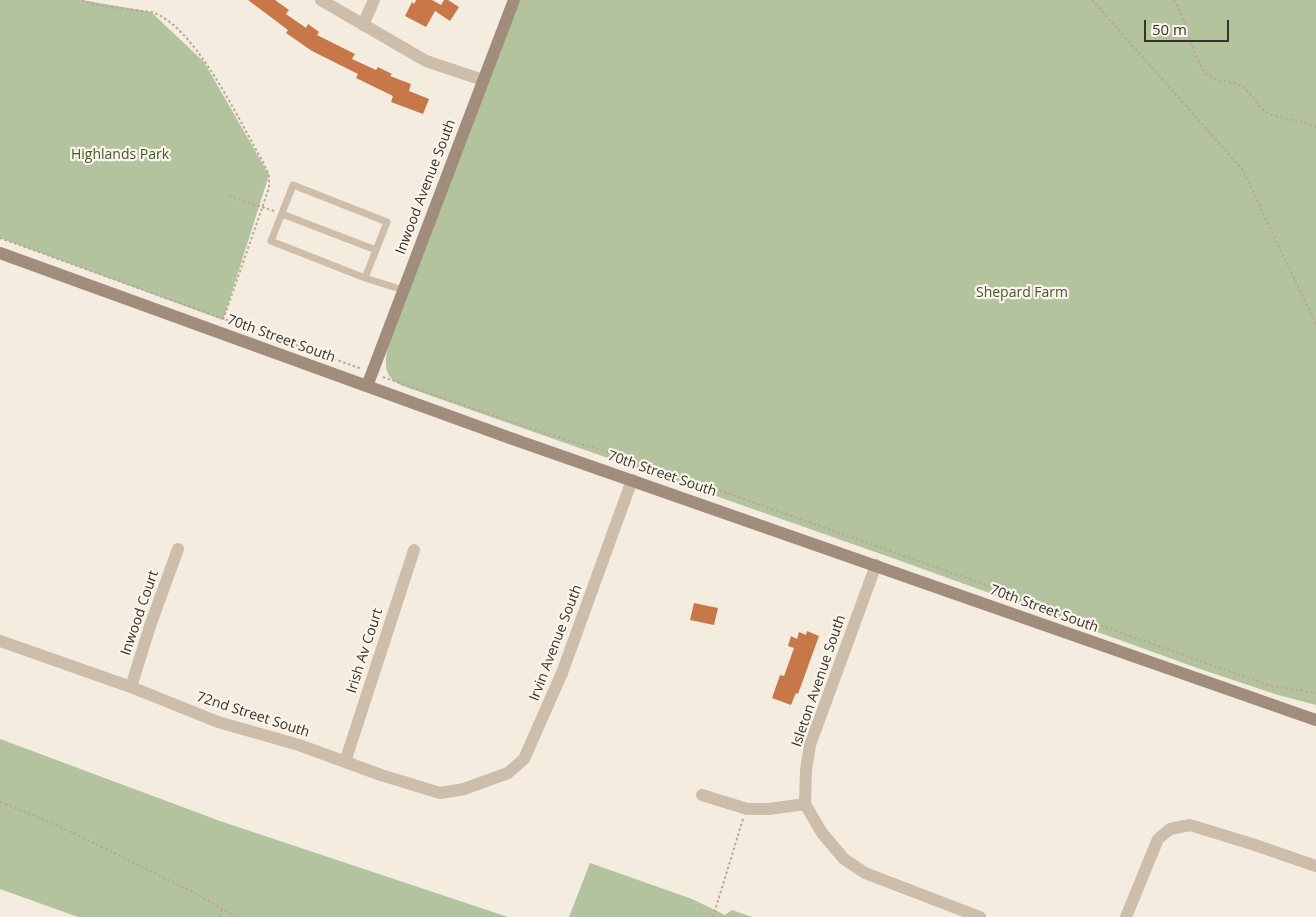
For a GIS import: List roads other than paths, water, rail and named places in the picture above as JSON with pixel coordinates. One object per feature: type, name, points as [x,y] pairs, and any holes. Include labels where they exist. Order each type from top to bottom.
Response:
[{"type":"main road","name":"Inwood Avenue South","points":[[366,386],[514,0]]},
{"type":"main road","name":"70th Street South","points":[[0,253],[366,386],[1316,720]]},
{"type":"street","points":[[321,0],[426,61],[483,80]]},
{"type":"street","points":[[363,25],[374,0]]},
{"type":"street","name":"Irvin Avenue South","points":[[472,786],[508,773],[524,759],[562,673],[632,480]]},
{"type":"street","name":"Inwood Court","points":[[131,688],[150,626],[178,549]]},
{"type":"street","name":"Irish Av Court","points":[[345,762],[414,550]]},
{"type":"street","name":"Isleton Avenue South","points":[[805,804],[806,770],[810,745],[876,565]]},
{"type":"street","name":"72nd Street South","points":[[0,641],[131,688],[218,722],[300,745],[440,793],[472,786]]},
{"type":"street","points":[[702,795],[747,809],[769,809],[805,804],[822,833],[844,859],[866,872],[980,917]]},
{"type":"street","points":[[1126,917],[1158,839],[1170,829],[1190,825],[1316,866]]},
{"type":"lane","points":[[365,278],[387,222],[293,185],[271,241],[365,278],[403,290]]},
{"type":"lane","points":[[282,214],[376,250]]},
{"type":"park label","name":"Highlands Park","points":[[120,155]]},
{"type":"park label","name":"Shepard Farm","points":[[1022,293]]}]
